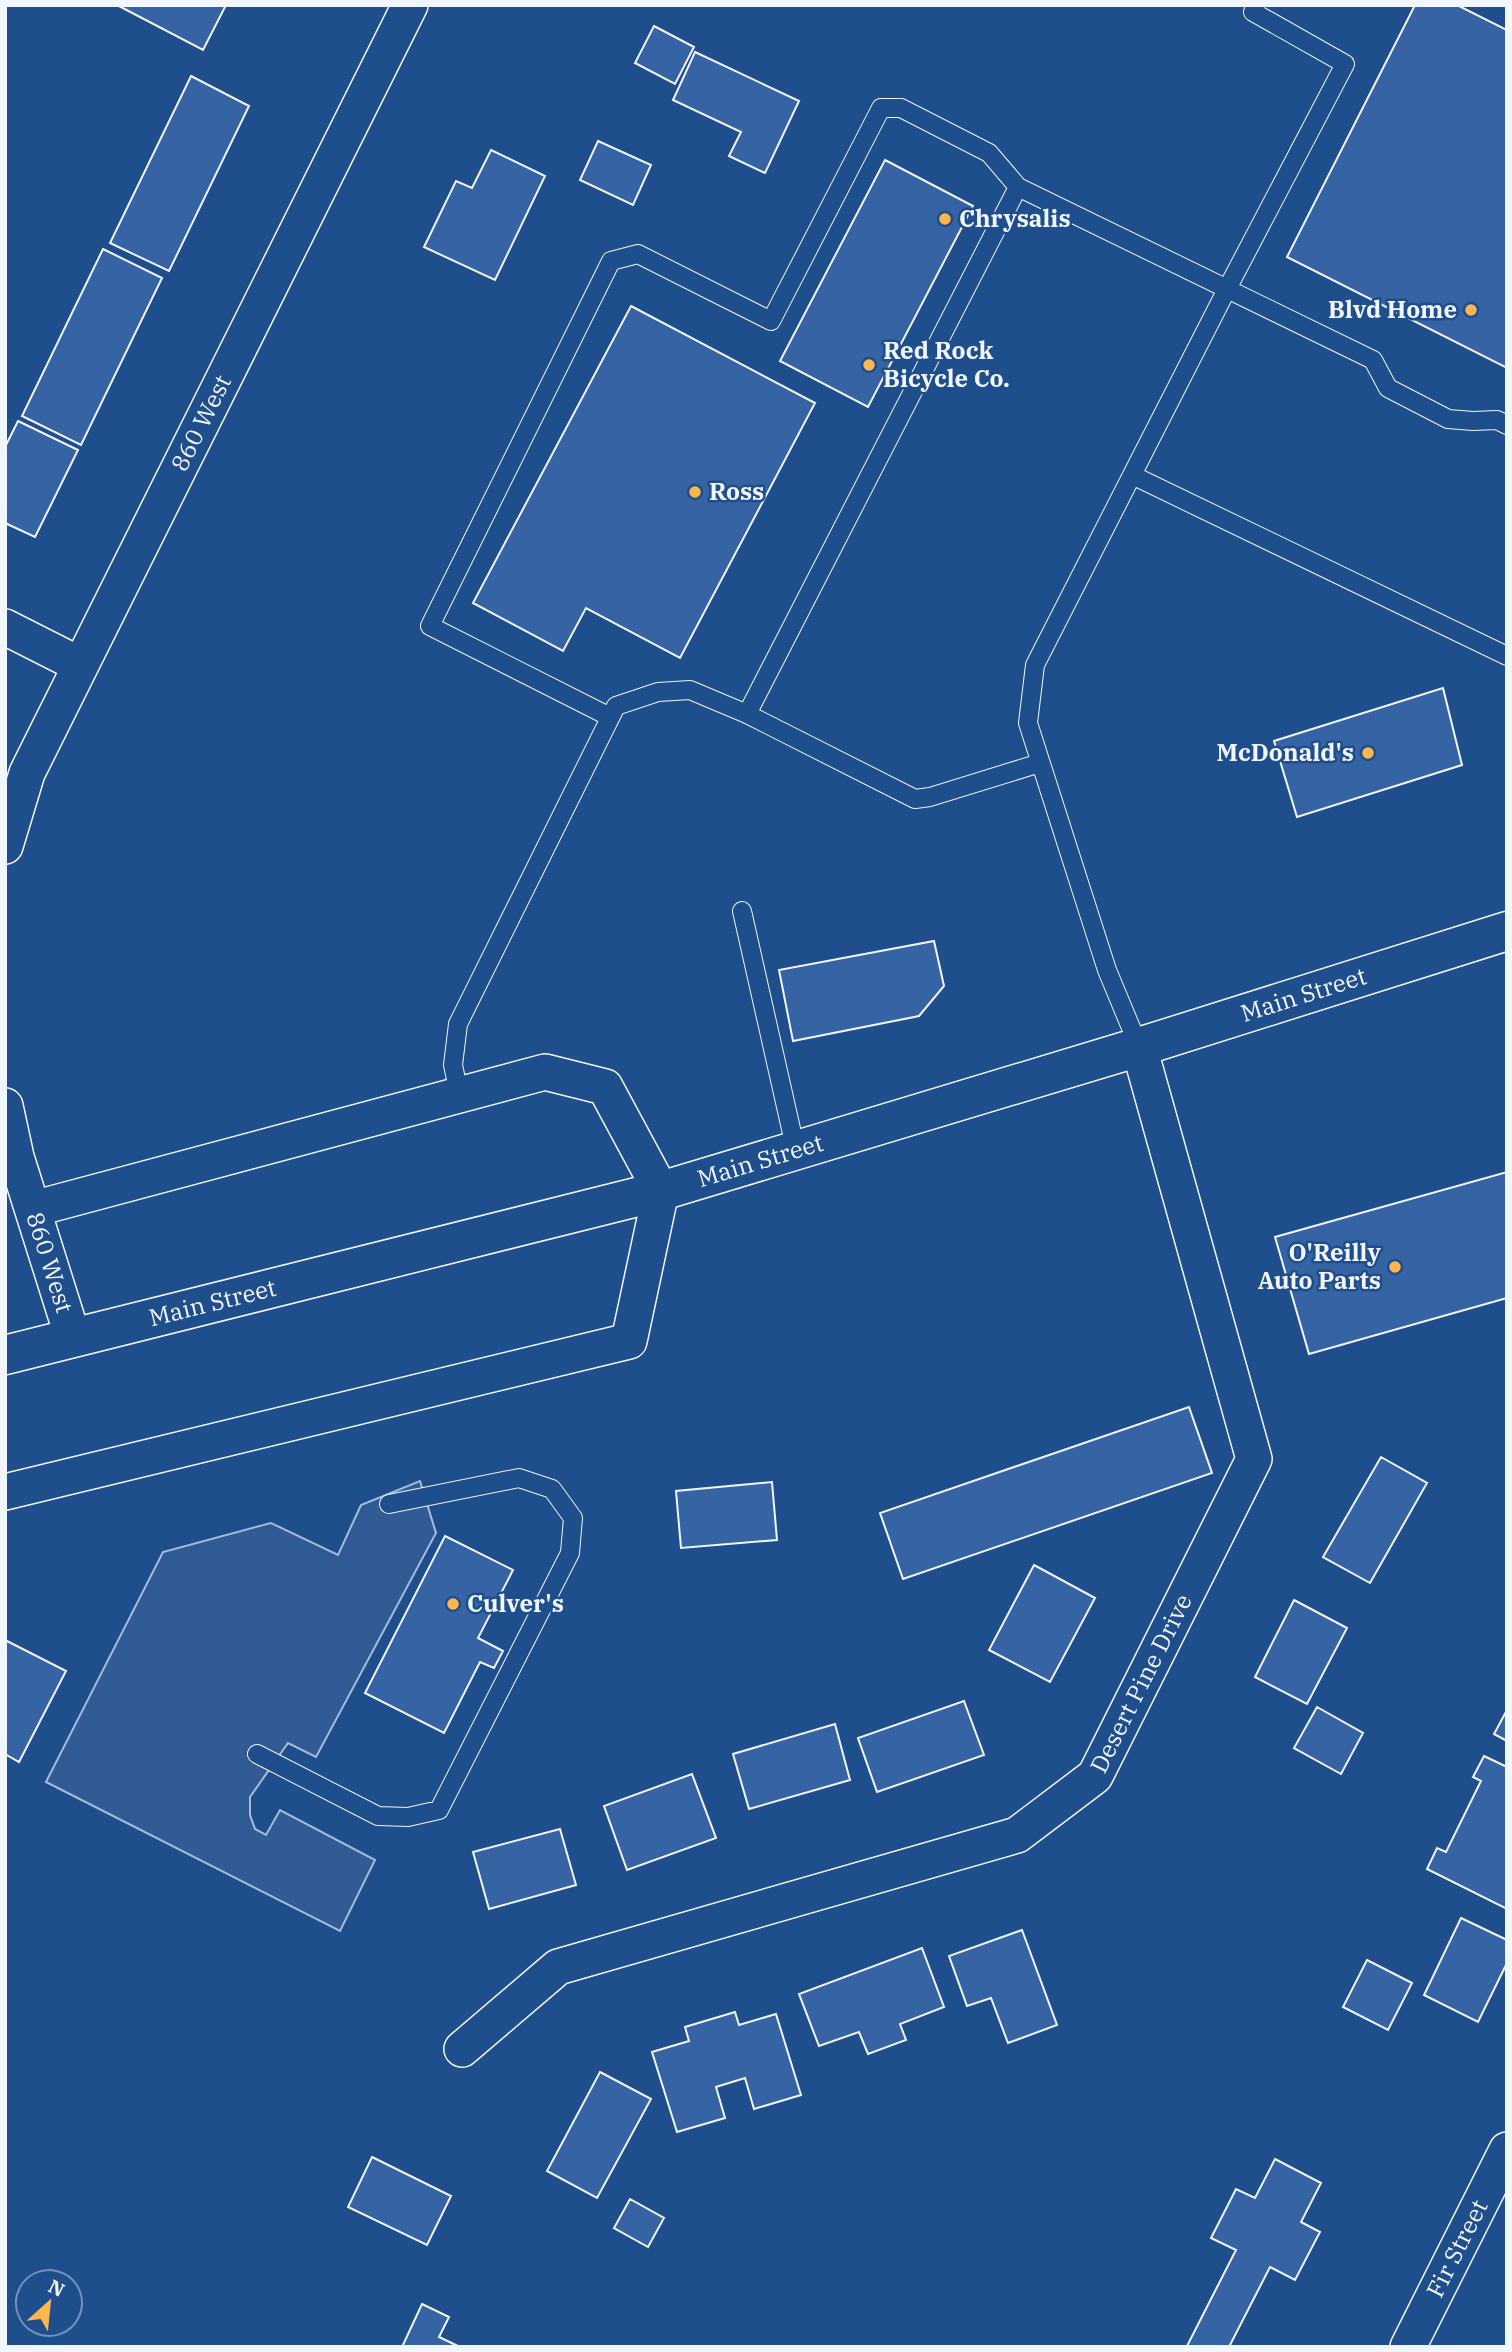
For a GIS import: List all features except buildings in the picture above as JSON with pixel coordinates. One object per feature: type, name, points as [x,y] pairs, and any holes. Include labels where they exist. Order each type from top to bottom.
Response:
[{"type":"main road","name":"Main Street","points":[[5,1355],[661,1191],[1139,1047],[1507,931]]},
{"type":"street","name":"860 West","points":[[5,846],[27,773],[410,5]]},
{"type":"street","points":[[5,627],[80,665]]},
{"type":"street","name":"Desert Pine Drive","points":[[462,2049],[558,1967],[1017,1835],[1096,1776],[1254,1459],[1139,1047]]},
{"type":"street","points":[[5,1492],[629,1340],[661,1191],[604,1087],[545,1072],[33,1209]]},
{"type":"street","name":"860 West","points":[[5,1106],[16,1157],[73,1338]]},
{"type":"street","name":"Fir Street","points":[[1408,2347],[1507,2150]]},
{"type":"lane","points":[[1139,1047],[1107,970],[1028,723],[1035,665],[1345,64],[1253,12],[1256,5]]},
{"type":"lane","points":[[610,717],[429,626],[611,261],[638,254],[771,321],[881,108],[901,108],[989,153],[1018,187],[1373,360],[1388,388],[1448,419],[1497,420],[1507,425]]},
{"type":"lane","points":[[747,714],[1018,187]]},
{"type":"lane","points":[[1132,475],[1507,656]]},
{"type":"lane","points":[[458,1094],[453,1065],[458,1024],[616,706],[658,692],[690,690],[747,714],[915,799],[930,797],[1040,762]]},
{"type":"lane","points":[[742,911],[796,1151]]},
{"type":"lane","points":[[257,1754],[378,1816],[408,1817],[439,1810],[570,1553],[573,1518],[552,1489],[519,1478],[390,1504]]},
{"type":"shaded area","points":[[420,1481],[436,1533],[316,1757],[288,1743],[250,1797],[250,1815],[255,1829],[266,1835],[280,1810],[375,1860],[340,1931],[46,1782],[163,1552],[271,1523],[338,1555],[361,1505]]},
{"type":"place","name":"Chrysalis","points":[[945,219]]},
{"type":"place","name":"Blvd Home","points":[[1471,310]]},
{"type":"place","name":"Red Rock Bicycle Co.","points":[[869,365]]},
{"type":"place","name":"Ross","points":[[695,492]]},
{"type":"place","name":"McDonald's","points":[[1368,753]]},
{"type":"place","name":"O'Reilly Auto Parts","points":[[1395,1267]]},
{"type":"place","name":"Culver's","points":[[453,1604]]}]
